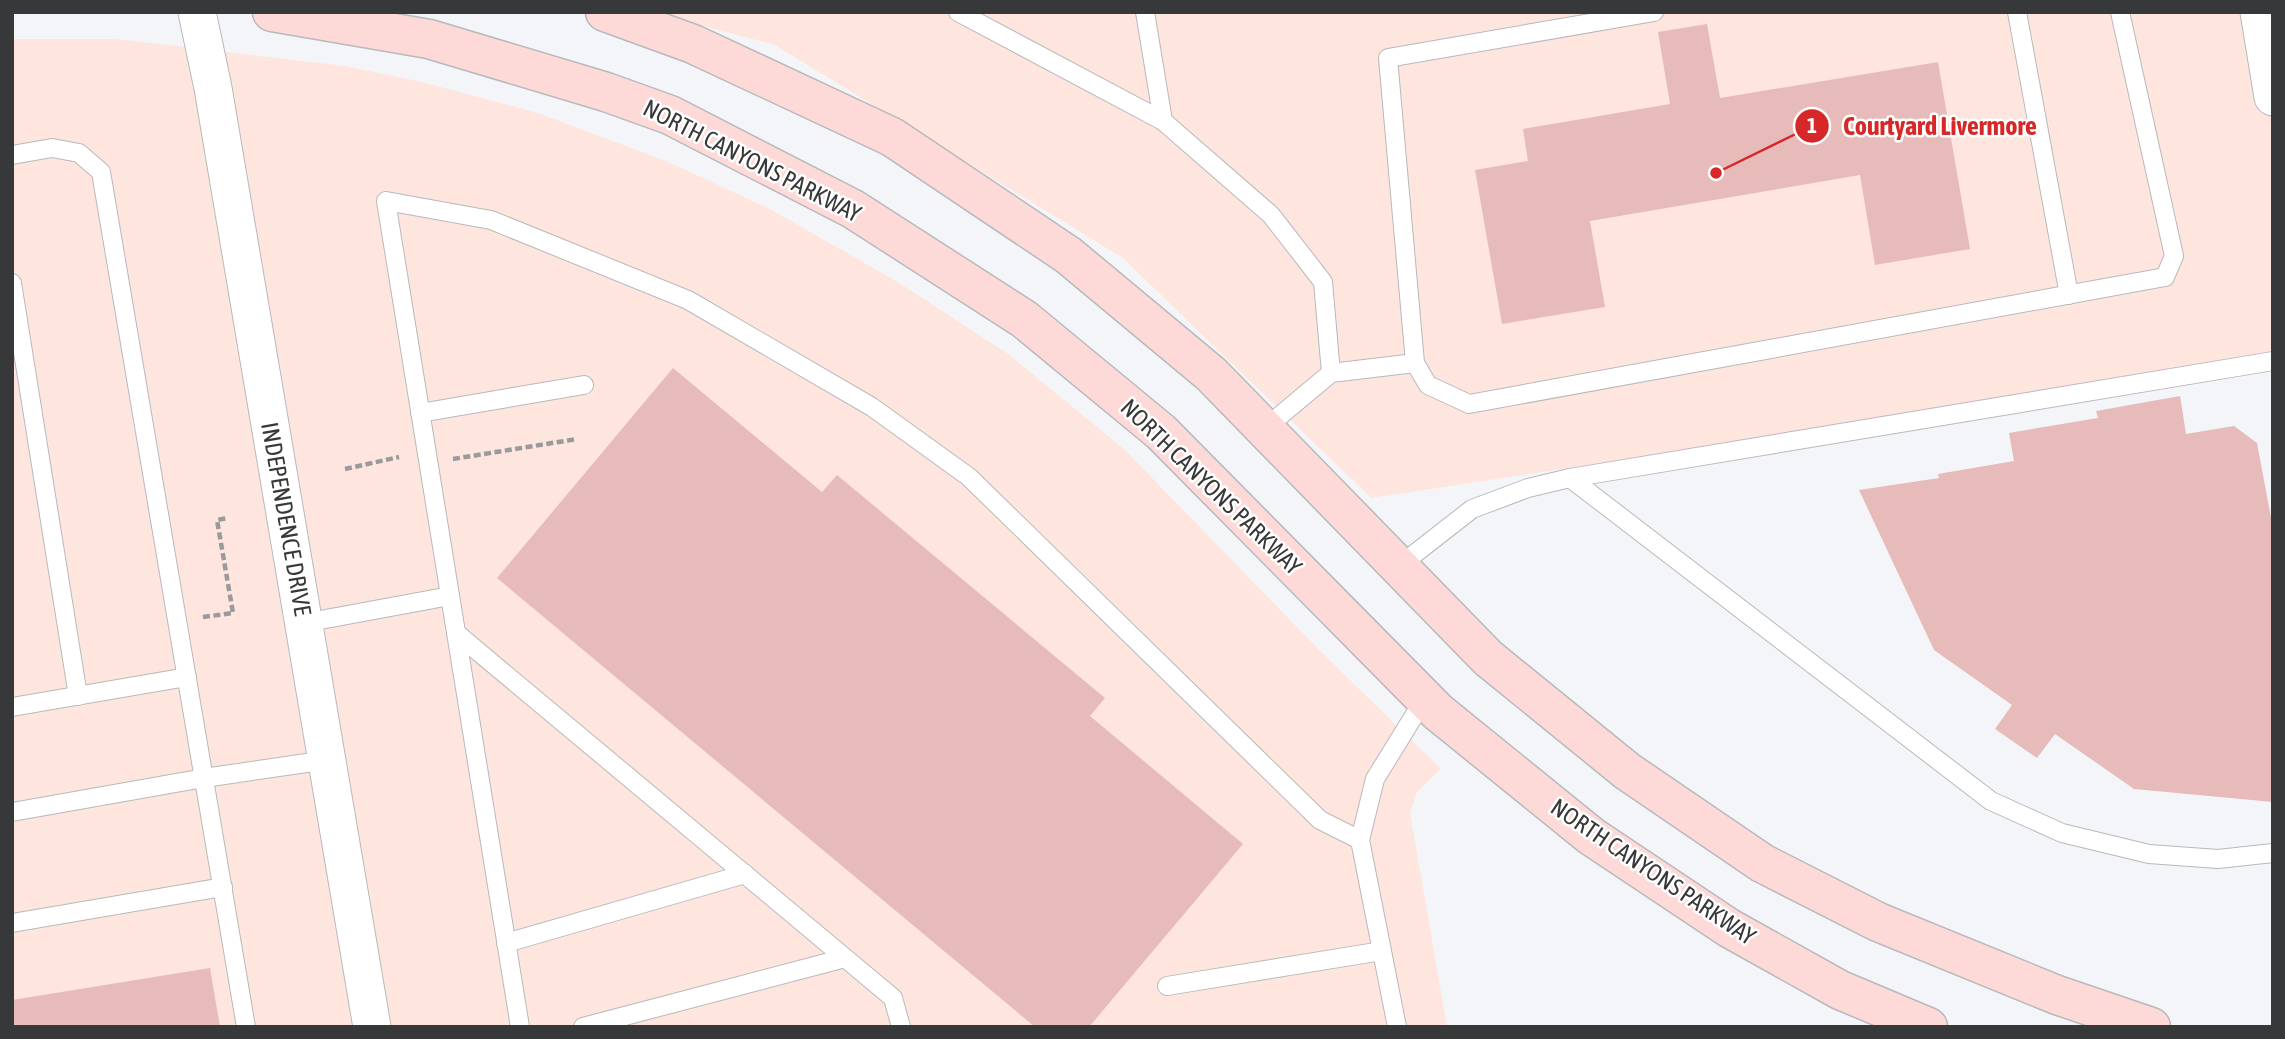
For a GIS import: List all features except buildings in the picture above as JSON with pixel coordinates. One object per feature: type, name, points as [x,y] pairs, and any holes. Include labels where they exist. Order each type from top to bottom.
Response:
[{"type":"main road","name":"NORTH CANYONS PARKWAY","points":[[272,12],[429,39],[606,92],[670,115],[853,209],[1024,319],[1161,432],[1438,712],[1591,836],[1729,928],[1840,990],[1928,1027]]},
{"type":"main road","points":[[604,12],[694,44],[892,137],[1068,255],[1211,374],[1498,666],[1627,771],[1762,863],[1878,922],[2057,995],[2151,1027]]},
{"type":"street","name":"INDEPENDENCE DRIVE","points":[[197,12],[213,88],[372,1027]]},
{"type":"street","points":[[2259,12],[2272,91]]},
{"type":"lane","points":[[958,12],[1163,121],[1271,215],[1323,282],[1331,373]]},
{"type":"lane","points":[[1145,12],[1163,121]]},
{"type":"lane","points":[[1654,12],[1388,58],[1415,363],[1429,385],[1469,404],[2165,278],[2174,256],[2120,12]]},
{"type":"lane","points":[[2017,12],[2069,295]]},
{"type":"lane","points":[[12,155],[52,148],[79,153],[101,172],[246,1027]]},
{"type":"lane","points":[[520,1027],[386,201],[491,220],[688,300],[872,407],[969,477],[1320,820],[1360,841]]},
{"type":"lane","points":[[12,283],[78,695]]},
{"type":"lane","points":[[1399,566],[1472,509],[1528,488],[1570,478],[2273,361]]},
{"type":"lane","points":[[1264,429],[1331,373],[1415,363]]},
{"type":"lane","points":[[420,413],[584,385]]},
{"type":"lane","points":[[1570,478],[1991,801],[2062,833],[2149,854],[2218,859],[2273,853]]},
{"type":"lane","points":[[304,623],[450,596]]},
{"type":"lane","points":[[456,633],[893,998],[901,1027]]},
{"type":"lane","points":[[12,707],[187,677]]},
{"type":"lane","points":[[1397,1027],[1360,841],[1375,779],[1425,698]]},
{"type":"lane","points":[[12,812],[204,778],[327,760]]},
{"type":"lane","points":[[506,943],[746,874]]},
{"type":"lane","points":[[12,923],[223,887]]},
{"type":"lane","points":[[1167,986],[1382,951]]},
{"type":"lane","points":[[583,1027],[845,958]]},
{"type":"path","points":[[345,469],[402,457],[448,460],[577,439]]},
{"type":"path","points":[[194,619],[233,613],[217,520],[228,518]]},
{"type":"shaded area","points":[[650,12],[2273,12],[2273,361],[1371,498],[1123,258],[775,45]]},
{"type":"shaded area","points":[[12,39],[117,39],[344,66],[418,81],[538,113],[666,161],[768,208],[896,281],[1008,354],[1125,450],[1319,650],[1441,769],[1417,792],[1410,813],[1447,1027],[12,1027]]},
{"type":"place","name":"Courtyard Livermore","points":[[1716,173]]}]
